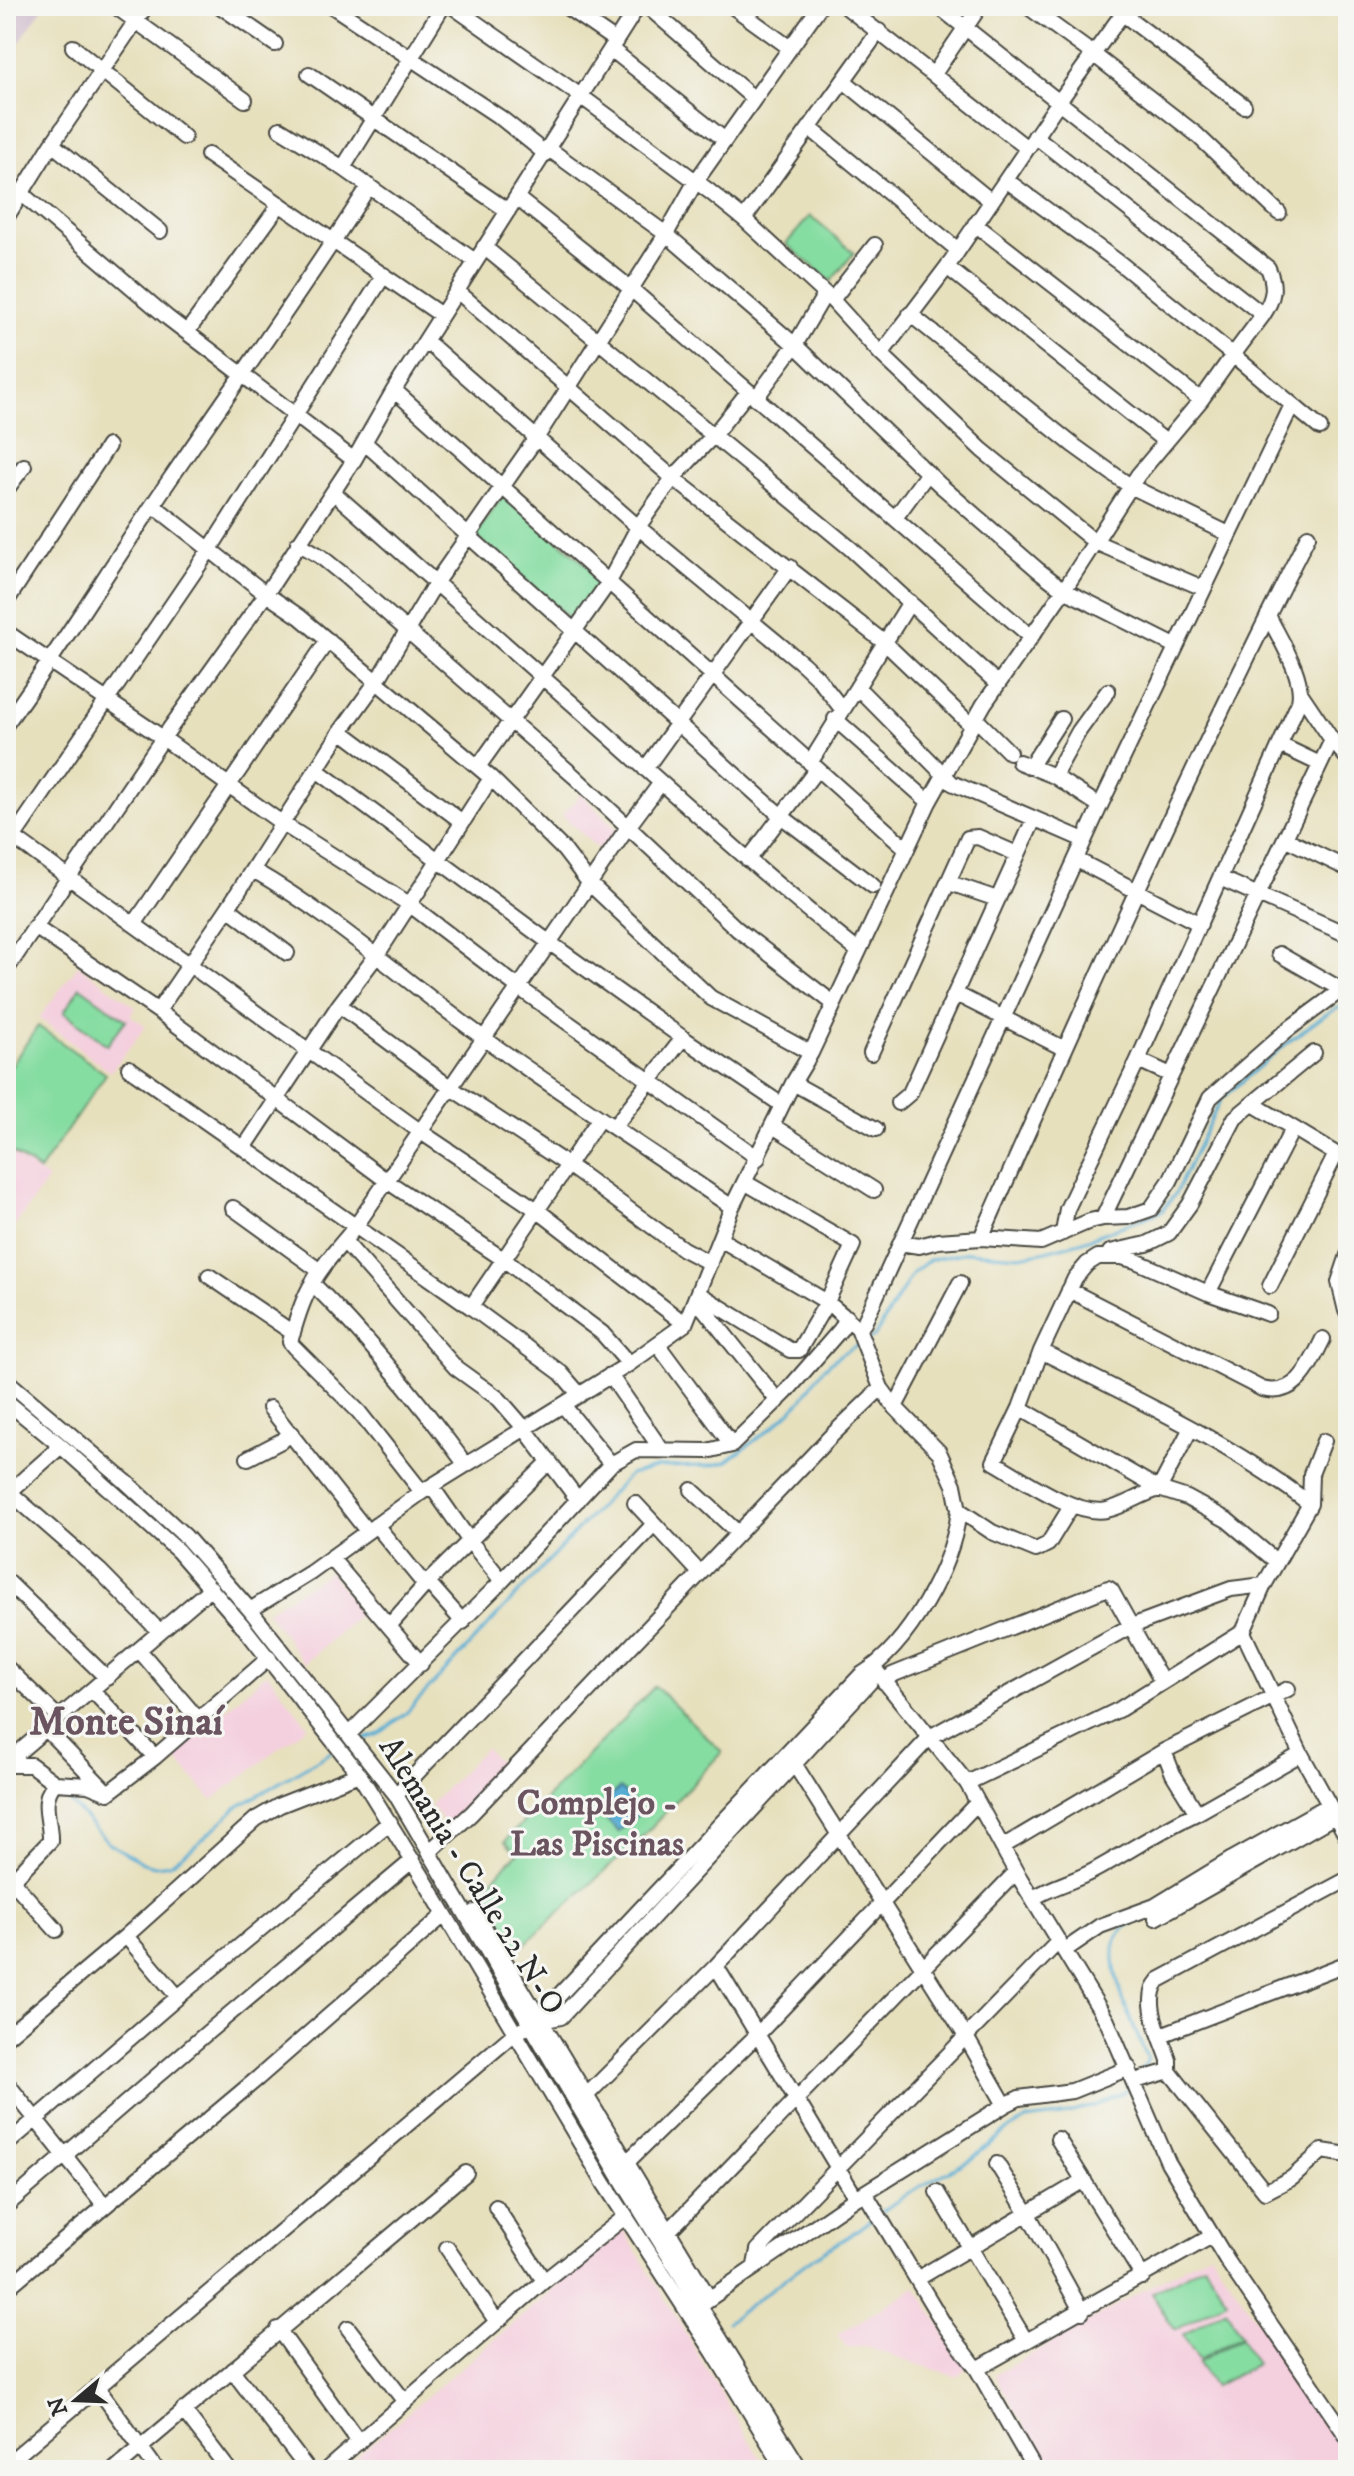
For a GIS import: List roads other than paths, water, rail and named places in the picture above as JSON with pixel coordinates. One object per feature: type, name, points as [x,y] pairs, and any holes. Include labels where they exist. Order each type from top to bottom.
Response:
[{"type":"street","points":[[115,6],[245,100]]},
{"type":"street","points":[[6,218],[146,6]]},
{"type":"street","points":[[220,6],[275,44]]},
{"type":"street","points":[[332,6],[501,118],[666,234],[795,345],[928,473],[1064,590],[1175,646]]},
{"type":"street","points":[[343,168],[443,6]]},
{"type":"street","points":[[452,6],[582,97],[744,219],[828,297],[881,354],[982,450],[1095,542],[1203,588]]},
{"type":"street","points":[[565,6],[725,140]]},
{"type":"street","points":[[6,970],[163,738],[266,594],[354,460],[394,390],[638,6]]},
{"type":"street","points":[[647,6],[753,98]]},
{"type":"street","points":[[732,6],[790,48]]},
{"type":"street","points":[[158,1011],[377,681],[436,582],[537,437],[666,234],[696,181],[820,6]]},
{"type":"street","points":[[845,6],[1263,315]]},
{"type":"street","points":[[250,1610],[331,1558],[427,1490],[629,1364],[685,1324],[732,1207],[811,1053],[929,802],[974,722],[1130,486],[1201,400],[1269,305],[1275,283],[1268,268],[938,6]]},
{"type":"street","points":[[934,74],[980,6]]},
{"type":"street","points":[[1027,6],[1196,134],[1279,213]]},
{"type":"street","points":[[881,354],[947,267],[1125,10],[1244,106]]},
{"type":"street","points":[[744,219],[879,31]]},
{"type":"street","points":[[73,47],[184,137]]},
{"type":"street","points":[[309,74],[508,211]]},
{"type":"street","points":[[844,81],[991,201]]},
{"type":"street","points":[[280,129],[343,168],[475,261]]},
{"type":"street","points":[[811,129],[958,250]]},
{"type":"street","points":[[52,144],[160,231]]},
{"type":"street","points":[[208,155],[441,315]]},
{"type":"street","points":[[1006,180],[1121,264],[1320,428]]},
{"type":"street","points":[[6,724],[51,662],[92,593],[243,376],[369,186]]},
{"type":"street","points":[[22,194],[187,332],[354,460]]},
{"type":"street","points":[[517,198],[630,288],[1030,636]]},
{"type":"street","points":[[187,332],[280,204]]},
{"type":"street","points":[[975,224],[1201,400]]},
{"type":"street","points":[[478,767],[609,582],[638,527],[673,478],[752,395],[795,345],[828,297],[875,245]]},
{"type":"street","points":[[484,247],[850,548],[998,684]]},
{"type":"street","points":[[947,267],[1166,442]]},
{"type":"street","points":[[384,275],[210,549],[9,839],[135,923],[421,1132],[537,1210],[685,1324]]},
{"type":"street","points":[[457,291],[673,478],[885,643],[1020,760],[1054,776],[1100,806]]},
{"type":"street","points":[[910,314],[1073,445],[1130,486],[1229,534]]},
{"type":"street","points":[[426,341],[638,527],[817,677],[839,714],[929,802]]},
{"type":"street","points":[[394,390],[907,849]]},
{"type":"street","points":[[858,1328],[864,1323],[1175,646],[1292,405]]},
{"type":"street","points":[[365,443],[781,816],[873,886]]},
{"type":"street","points":[[6,602],[108,446]]},
{"type":"street","points":[[6,490],[24,466]]},
{"type":"street","points":[[895,518],[928,473]]},
{"type":"street","points":[[333,492],[660,784],[858,951]]},
{"type":"street","points":[[153,505],[300,617],[491,778],[564,850],[590,884],[711,998],[811,1053]]},
{"type":"street","points":[[981,1238],[1137,891],[1308,536]]},
{"type":"street","points":[[298,543],[346,577],[575,777],[737,929],[833,1003]]},
{"type":"street","points":[[645,769],[790,567]]},
{"type":"street","points":[[748,860],[813,766],[839,714],[910,602]]},
{"type":"street","points":[[1268,615],[1298,677],[1301,694],[1348,759]]},
{"type":"street","points":[[6,632],[107,699],[283,824],[409,904],[518,987],[758,1158]]},
{"type":"street","points":[[135,923],[328,640]]},
{"type":"street","points":[[857,687],[945,778],[971,793],[1084,840]]},
{"type":"street","points":[[1054,776],[1079,731],[1108,691]]},
{"type":"street","points":[[1063,1233],[1067,1209],[1200,924],[1301,694]]},
{"type":"street","points":[[1020,760],[1061,719]]},
{"type":"street","points":[[341,731],[461,821]]},
{"type":"street","points":[[1103,1218],[1332,740]]},
{"type":"street","points":[[1280,745],[1320,764]]},
{"type":"street","points":[[318,771],[550,943],[782,1105]]},
{"type":"street","points":[[244,1148],[339,1005],[377,955],[491,778]]},
{"type":"street","points":[[502,1581],[359,1412],[290,1342],[316,1277],[356,1226],[660,784]]},
{"type":"street","points":[[898,1103],[910,1093],[1034,819]]},
{"type":"street","points":[[871,1053],[970,837],[978,837],[1017,854]]},
{"type":"street","points":[[1286,839],[1348,869]]},
{"type":"street","points":[[1077,860],[1200,924]]},
{"type":"street","points":[[253,870],[292,892],[484,1038],[732,1207]]},
{"type":"street","points":[[1220,878],[1348,935]]},
{"type":"street","points":[[950,883],[997,899]]},
{"type":"street","points":[[228,908],[287,953]]},
{"type":"street","points":[[35,927],[158,1011],[387,1181],[503,1259],[602,1333],[629,1364]]},
{"type":"street","points":[[900,1243],[919,1246],[938,1241],[981,1238],[1041,1242],[1103,1218],[1128,1217],[1151,1209],[1170,1181],[1210,1098],[1274,1041],[1345,988],[1279,954]]},
{"type":"street","points":[[956,994],[1065,1049]]},
{"type":"street","points":[[339,1005],[451,1088],[568,1165],[683,1249],[710,1263]]},
{"type":"street","points":[[614,1127],[683,1038]]},
{"type":"street","points":[[1191,1428],[1159,1489],[1138,1495],[1110,1510],[1096,1512],[1072,1505],[994,1462],[1020,1408],[1041,1351],[1080,1271],[1098,1257],[1160,1239],[1169,1233],[1190,1204],[1230,1124],[1314,1053]]},
{"type":"street","points":[[1138,1060],[1171,1075]]},
{"type":"street","points":[[129,1068],[471,1307],[561,1373],[580,1395]]},
{"type":"street","points":[[793,1083],[876,1129]]},
{"type":"street","points":[[1253,1104],[1342,1157],[1270,1286]]},
{"type":"street","points":[[471,1307],[600,1118]]},
{"type":"street","points":[[773,1126],[874,1190]]},
{"type":"street","points":[[1208,1293],[1293,1128]]},
{"type":"street","points":[[697,1298],[794,1351],[804,1344],[853,1245],[746,1183]]},
{"type":"street","points":[[233,1208],[316,1277],[336,1307],[421,1404],[466,1465]]},
{"type":"street","points":[[536,2024],[561,1993],[861,1675],[898,1641],[922,1609],[957,1528],[959,1510],[954,1485],[939,1452],[881,1388],[858,1328],[827,1302],[720,1239]]},
{"type":"street","points":[[344,1241],[456,1368],[499,1399],[578,1500]]},
{"type":"street","points":[[1346,1311],[1339,1282],[1348,1255]]},
{"type":"street","points":[[1098,1257],[1122,1257],[1136,1261],[1208,1293],[1268,1314]]},
{"type":"street","points":[[209,1276],[293,1333]]},
{"type":"street","points":[[895,1407],[960,1283]]},
{"type":"street","points":[[1069,1290],[1272,1392],[1292,1386],[1301,1378],[1323,1339]]},
{"type":"street","points":[[697,1298],[778,1401]]},
{"type":"street","points":[[351,1736],[611,1464],[636,1450],[707,1451],[732,1445],[778,1401],[841,1329],[847,1317]]},
{"type":"street","points":[[658,1345],[732,1445]]},
{"type":"street","points":[[1041,1351],[1253,1463],[1310,1504]]},
{"type":"street","points":[[610,1375],[661,1449]]},
{"type":"street","name":"Alemania - Calle 22 N-O","points":[[6,1380],[186,1537],[250,1610],[396,1795],[432,1849],[621,2168],[705,2301],[801,2470]]},
{"type":"street","points":[[432,1849],[471,1814],[738,1533],[881,1388]]},
{"type":"street","name":"Alemania - Calle 22 N-O","points":[[6,1401],[178,1551],[269,1658],[356,1771],[413,1860],[625,2217],[714,2353],[785,2470]]},
{"type":"street","points":[[563,1405],[611,1464]]},
{"type":"street","points":[[270,1408],[371,1528],[463,1622]]},
{"type":"street","points":[[1020,1408],[1159,1489],[1187,1498],[1227,1520],[1277,1562]]},
{"type":"street","points":[[248,1458],[291,1433]]},
{"type":"street","points":[[967,1783],[1120,1709],[1243,1632],[1264,1585],[1310,1504],[1311,1474],[1324,1441]]},
{"type":"street","points":[[61,1446],[7,1492],[100,1571],[159,1631]]},
{"type":"street","points":[[389,1626],[426,1584],[548,1463]]},
{"type":"street","points":[[692,1490],[738,1533]]},
{"type":"street","points":[[635,1503],[700,1573]]},
{"type":"street","points":[[959,1510],[992,1532],[1036,1550],[1048,1544],[1072,1505]]},
{"type":"street","points":[[396,1795],[654,1524]]},
{"type":"street","points":[[331,1558],[421,1664]]},
{"type":"street","points":[[6,1580],[107,1678]]},
{"type":"street","points":[[582,2101],[716,1966],[930,1737],[1129,1627],[1231,1589],[1264,1585]]},
{"type":"street","points":[[6,1764],[211,1588]]},
{"type":"street","points":[[884,1682],[892,1675],[1104,1589],[1111,1590],[1162,1682]]},
{"type":"street","points":[[1243,1632],[1301,1754],[1348,1839]]},
{"type":"street","points":[[139,1650],[198,1719]]},
{"type":"street","points":[[108,1793],[155,1757],[269,1658]]},
{"type":"street","points":[[6,1667],[58,1717]]},
{"type":"street","points":[[873,1667],[967,1783],[1016,1872],[1107,2021],[1152,2129],[1212,2236],[1340,2412],[1348,2438]]},
{"type":"street","points":[[6,2465],[515,2033],[561,2017],[870,1682],[873,1667]]},
{"type":"street","points":[[1002,1847],[1164,1751],[1288,1689]]},
{"type":"street","points":[[92,1690],[155,1757]]},
{"type":"street","points":[[46,1729],[108,1793]]},
{"type":"street","points":[[1164,1751],[1173,1774],[1197,1813]]},
{"type":"street","points":[[1033,1898],[1097,1870],[1301,1754]]},
{"type":"street","points":[[6,1764],[31,1765],[55,1783],[88,1785],[108,1793]]},
{"type":"street","points":[[795,1765],[965,2035],[1005,2105]]},
{"type":"street","points":[[6,2037],[126,1936],[256,1819],[356,1771]]},
{"type":"street","points":[[55,1783],[48,1791],[46,1804],[50,1841],[8,1881],[56,1930]]},
{"type":"street","points":[[621,2168],[757,2035],[977,1803]]},
{"type":"street","points":[[1156,1918],[1332,1811]]},
{"type":"street","points":[[755,2265],[758,2250],[838,2166],[965,2035],[1062,1946],[1100,1926],[1155,1906],[1232,1859],[1332,1811]]},
{"type":"street","points":[[6,2145],[178,1997],[390,1822]]},
{"type":"street","points":[[6,2206],[413,1860]]},
{"type":"street","points":[[664,2237],[1016,1872]]},
{"type":"street","points":[[1348,1879],[1159,1980],[1150,1994],[1169,2060],[1169,2071],[1265,2192],[1292,2178],[1322,2151],[1348,2155]]},
{"type":"street","points":[[6,2289],[258,2078],[444,1915]]},
{"type":"street","points":[[126,1936],[178,1997]]},
{"type":"street","points":[[1161,2035],[1348,1963]]},
{"type":"street","points":[[716,1966],[838,2166],[977,2369],[1035,2470]]},
{"type":"street","points":[[705,2301],[860,2195],[1019,2098],[1072,2091],[1132,2075],[1169,2071]]},
{"type":"street","points":[[6,2082],[105,2206]]},
{"type":"street","points":[[1058,2139],[1143,2277]]},
{"type":"street","points":[[997,2164],[1082,2312]]},
{"type":"street","points":[[114,2470],[466,2173]]},
{"type":"street","points":[[917,2279],[1084,2180]]},
{"type":"street","points":[[937,2192],[1026,2341]]},
{"type":"street","points":[[496,2207],[544,2281]]},
{"type":"street","points":[[326,2470],[544,2281],[625,2217]]},
{"type":"street","points":[[977,2369],[1212,2236]]},
{"type":"street","points":[[447,2248],[497,2322]]},
{"type":"street","points":[[348,2328],[405,2402]]},
{"type":"street","points":[[278,2329],[359,2442]]},
{"type":"street","points":[[232,2370],[308,2470]]},
{"type":"street","points":[[97,2387],[157,2470]]},
{"type":"street","points":[[183,2410],[229,2470]]},
{"type":"water","points":[[620,1788],[642,1811],[618,1832],[597,1809]]},
{"type":"waterway","points":[[866,1341],[874,1337],[913,1273],[929,1260],[968,1252],[1020,1256],[1042,1252],[1080,1242],[1162,1211],[1175,1194],[1221,1099],[1287,1043],[1325,1015],[1348,1003]]},
{"type":"waterway","points":[[359,1741],[379,1734],[406,1713],[629,1475],[658,1467],[709,1466],[726,1462],[800,1402],[823,1369],[859,1344]]},
{"type":"waterway","points":[[61,1793],[110,1844],[143,1863],[155,1866],[170,1864],[195,1846],[236,1808],[333,1751]]},
{"type":"waterway","points":[[1140,2073],[1148,2059],[1121,1994],[1114,1957],[1115,1942],[1122,1930],[1150,1915]]},
{"type":"waterway","points":[[883,2211],[908,2193],[970,2160],[1006,2131],[1026,2120],[1095,2106],[1130,2089]]},
{"type":"waterway","points":[[727,2322],[873,2218]]},
{"type":"district","name":"Monte Sinaí","points":[[126,1723]]},
{"type":"district","name":"Complejo - Las Piscinas","points":[[597,1824]]}]
